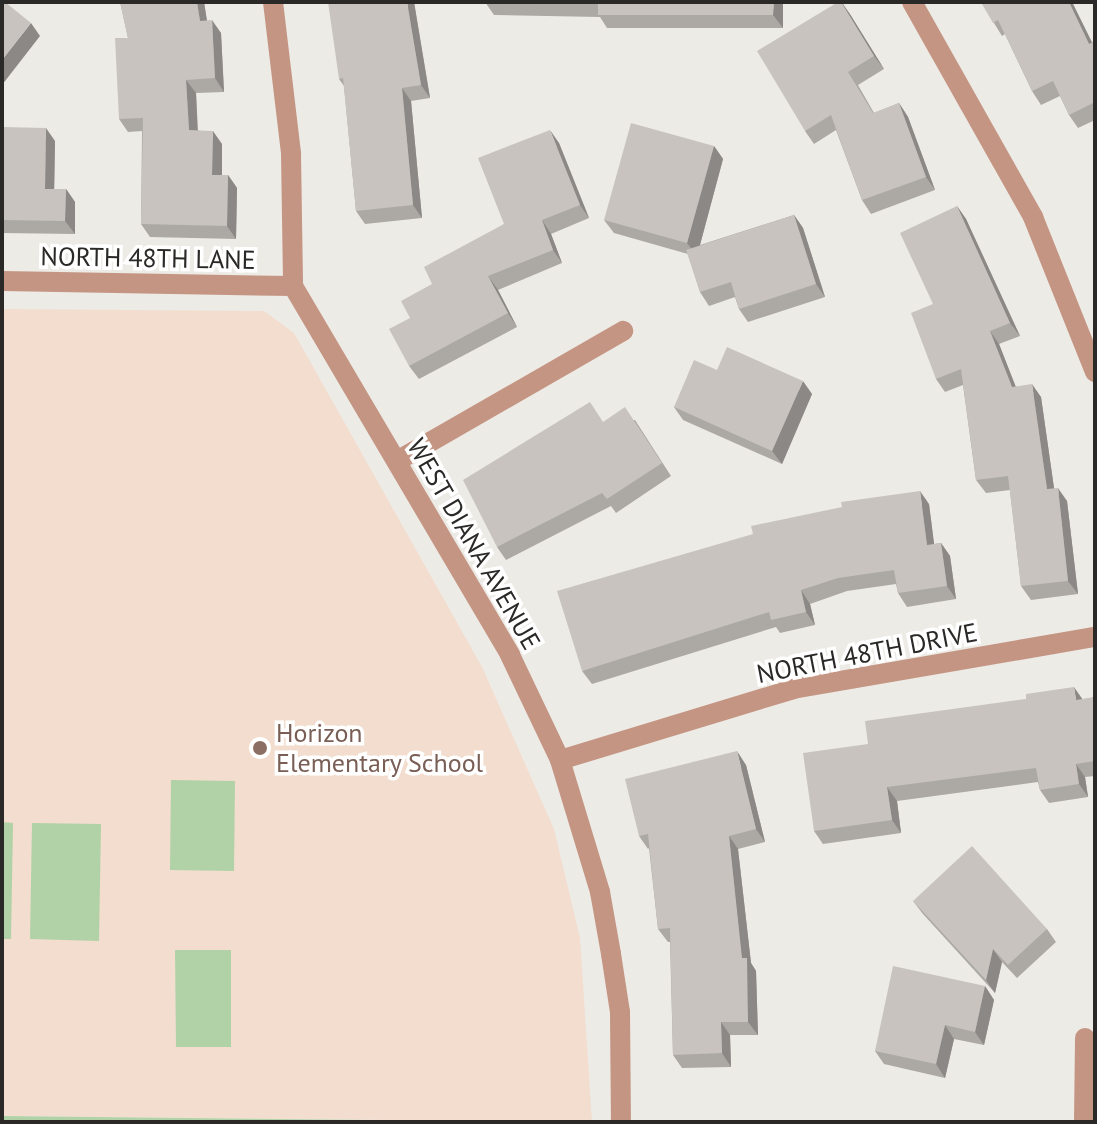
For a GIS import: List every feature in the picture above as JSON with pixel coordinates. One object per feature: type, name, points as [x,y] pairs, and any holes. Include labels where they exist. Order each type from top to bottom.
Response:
[{"type":"street","name":"WEST DIANA AVENUE","points":[[273,2],[291,154],[293,286],[510,655],[560,760],[608,938],[620,1012],[621,1122]]},
{"type":"street","points":[[912,2],[1033,217],[1093,360]]},
{"type":"street","name":"NORTH 48TH LANE","points":[[2,281],[293,286]]},
{"type":"street","points":[[397,461],[623,331]]},
{"type":"street","name":"NORTH 48TH DRIVE","points":[[560,760],[793,689],[1095,637]]},
{"type":"street","points":[[1084,1122],[1085,1038]]},
{"type":"shaded area","name":"Horizon Elementary School","points":[[2,309],[264,311],[294,333],[482,667],[554,829],[580,938],[592,1122],[2,1116]]},
{"type":"green space","points":[[171,780],[235,781],[234,871],[170,870]]},
{"type":"green space","points":[[2,822],[13,823],[11,939],[2,939]]},
{"type":"green space","points":[[32,823],[101,824],[99,941],[30,939]]},
{"type":"green space","points":[[175,950],[231,950],[231,1047],[176,1047]]},
{"type":"green space","points":[[2,1116],[564,1122],[2,1122]]},
{"type":"building","points":[[2,2],[31,23],[2,60]]},
{"type":"building","points":[[120,2],[197,2],[200,21],[212,20],[215,78],[186,80],[189,130],[213,131],[212,175],[228,175],[227,226],[141,224],[143,118],[119,119],[115,38],[128,38]]},
{"type":"building","points":[[328,2],[407,2],[421,85],[402,88],[413,205],[356,211],[343,78],[339,79]]},
{"type":"building","points":[[509,2],[774,2],[773,15],[598,15],[598,4]]},
{"type":"building","points":[[841,2],[874,56],[848,72],[873,113],[899,103],[926,177],[862,200],[831,115],[805,131],[757,51]]},
{"type":"building","points":[[981,2],[1069,2],[1089,44],[1095,41],[1095,102],[1069,115],[1053,81],[1032,91],[998,20],[993,23]]},
{"type":"building","points":[[631,123],[714,146],[687,243],[604,220]]},
{"type":"building","points":[[2,127],[46,128],[45,189],[66,189],[65,221],[2,220]]},
{"type":"building","points":[[550,130],[580,205],[542,220],[553,250],[488,276],[508,313],[409,366],[389,329],[410,318],[401,301],[432,284],[424,267],[504,224],[478,158]]},
{"type":"building","points":[[957,206],[1010,323],[990,331],[1012,387],[1032,384],[1047,489],[1058,488],[1068,581],[1021,586],[1008,476],[976,480],[961,369],[936,379],[911,313],[933,304],[900,233]]},
{"type":"building","points":[[794,215],[816,284],[739,309],[731,282],[700,292],[686,250]]},
{"type":"building","points":[[727,347],[803,381],[772,451],[674,407],[694,360],[717,370]]},
{"type":"building","points":[[590,402],[603,422],[625,407],[662,463],[607,499],[602,493],[497,547],[463,480]]},
{"type":"building","points":[[920,491],[927,545],[941,543],[947,586],[898,593],[894,570],[838,578],[801,590],[806,612],[771,620],[769,612],[582,671],[557,591],[753,534],[751,526],[842,507],[841,502]]},
{"type":"building","points":[[1074,687],[1076,700],[1095,697],[1095,761],[1076,764],[1079,784],[1040,790],[1036,768],[887,787],[892,820],[814,831],[803,753],[868,744],[865,721],[1026,699],[1026,694]]},
{"type":"building","points":[[737,751],[756,829],[729,836],[742,958],[747,958],[748,1022],[721,1022],[722,1053],[673,1055],[670,928],[658,929],[648,834],[639,836],[625,779]]},
{"type":"building","points":[[972,846],[1047,929],[1008,965],[993,949],[986,980],[913,901]]},
{"type":"building","points":[[893,966],[985,986],[975,1032],[945,1025],[936,1064],[875,1051]]},
{"type":"place","name":"Horizon Elementary School","points":[[260,748]]}]
